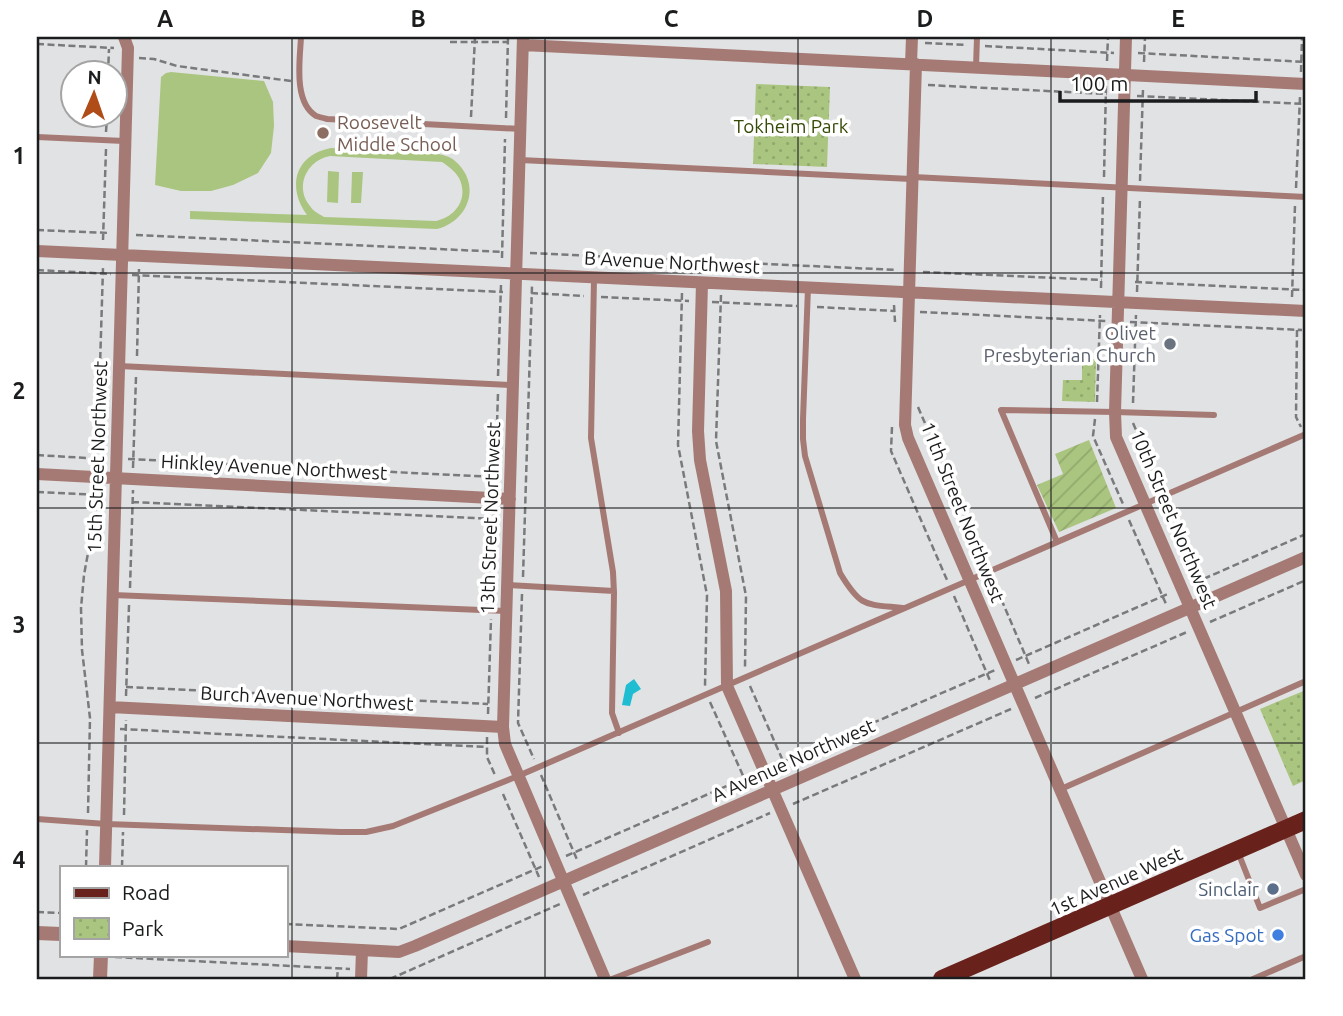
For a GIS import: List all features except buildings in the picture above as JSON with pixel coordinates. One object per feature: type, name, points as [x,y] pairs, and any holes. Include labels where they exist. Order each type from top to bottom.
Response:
[{"type":"main road","name":"1st Avenue West","points":[[942,979],[1306,820]]},
{"type":"street","name":"10th Street Northwest","points":[[1126,37],[1116,437],[1306,875]]},
{"type":"street","name":"11th Street Northwest","points":[[916,40],[913,64],[905,425],[908,438],[1142,979]]},
{"type":"street","points":[[523,41],[976,67],[1303,78]]},
{"type":"street","name":"13th Street Northwest","points":[[523,41],[503,727],[505,744],[605,979]]},
{"type":"street","name":"15th Street Northwest","points":[[104,866],[117,478],[126,48]]},
{"type":"street","name":"B Avenue Northwest","points":[[37,251],[1306,311]]},
{"type":"street","points":[[702,283],[698,431],[700,460],[726,591],[727,686],[855,979]]},
{"type":"street","name":"Hinkley Avenue Northwest","points":[[37,474],[510,499]]},
{"type":"street","name":"A Avenue Northwest","points":[[287,946],[399,952],[1306,557]]},
{"type":"street","name":"Burch Avenue Northwest","points":[[110,707],[503,727]]},
{"type":"street","points":[[37,933],[60,934]]},
{"type":"street","points":[[360,979],[362,950]]},
{"type":"street","points":[[100,979],[106,956]]},
{"type":"lane","points":[[301,37],[301,93],[304,102],[315,115],[327,119],[521,129]]},
{"type":"lane","points":[[976,37],[976,67]]},
{"type":"lane","points":[[37,137],[124,141]]},
{"type":"lane","points":[[520,160],[1306,197]]},
{"type":"lane","points":[[594,278],[591,438],[613,572],[612,713],[619,733]]},
{"type":"lane","points":[[808,288],[803,439],[805,456],[840,573],[859,600],[871,605],[906,608]]},
{"type":"lane","points":[[119,366],[512,385]]},
{"type":"lane","points":[[1057,542],[1001,410],[1214,415]]},
{"type":"lane","points":[[37,819],[326,832],[366,832],[393,826],[499,785],[1306,434]]},
{"type":"lane","points":[[507,585],[614,591]]},
{"type":"lane","points":[[111,595],[506,611]]},
{"type":"lane","points":[[1059,789],[1306,681]]},
{"type":"lane","points":[[1237,851],[1259,908],[1306,889]]},
{"type":"lane","points":[[612,979],[708,942]]},
{"type":"lane","points":[[1253,979],[1306,956]]},
{"type":"path","points":[[471,127],[475,37]]},
{"type":"path","points":[[502,258],[508,37]]},
{"type":"path","points":[[1107,64],[1108,37]]},
{"type":"path","points":[[1144,65],[1145,37]]},
{"type":"path","points":[[1302,37],[1303,78]]},
{"type":"path","points":[[916,40],[928,43],[1118,53]]},
{"type":"path","points":[[450,42],[508,42]]},
{"type":"path","points":[[927,53],[928,43]]},
{"type":"path","points":[[37,44],[126,48],[177,65],[292,81]]},
{"type":"path","points":[[109,47],[109,60]]},
{"type":"path","points":[[1136,53],[1306,62]]},
{"type":"path","points":[[922,85],[1115,94]]},
{"type":"path","points":[[1133,95],[1306,104]]},
{"type":"path","points":[[103,240],[106,130]]},
{"type":"path","points":[[37,230],[112,233]]},
{"type":"path","points":[[132,234],[504,252]]},
{"type":"path","points":[[140,242],[141,235]]},
{"type":"path","points":[[528,253],[901,271]]},
{"type":"path","points":[[684,260],[684,268]]},
{"type":"path","points":[[722,262],[722,270]]},
{"type":"path","points":[[97,471],[103,266]]},
{"type":"path","points":[[37,270],[111,274]]},
{"type":"path","points":[[916,271],[1109,280]]},
{"type":"path","points":[[130,275],[506,292]]},
{"type":"path","points":[[1128,282],[1303,290]]},
{"type":"path","points":[[525,293],[692,301]]},
{"type":"path","points":[[682,293],[678,445],[707,595],[705,690],[749,789]]},
{"type":"path","points":[[721,295],[716,441],[746,596],[746,677],[788,773]]},
{"type":"path","points":[[921,306],[918,312],[1108,321]]},
{"type":"path","points":[[1136,312],[1133,422],[1206,590]]},
{"type":"path","points":[[1290,330],[1291,320]]},
{"type":"path","points":[[1127,322],[1300,330],[1296,417],[1306,434]]},
{"type":"path","points":[[918,407],[1030,667]]},
{"type":"path","points":[[37,455],[106,459]]},
{"type":"path","points":[[125,459],[495,477]]},
{"type":"path","points":[[86,866],[90,718],[82,650],[82,608],[84,575],[96,509],[97,482]]},
{"type":"path","points":[[37,492],[105,495]]},
{"type":"path","points":[[132,502],[500,519]]},
{"type":"path","points":[[1194,583],[1306,534]]},
{"type":"path","points":[[1210,622],[1306,580]]},
{"type":"path","points":[[1015,660],[1170,593]]},
{"type":"path","points":[[1031,700],[1187,632]]},
{"type":"path","points":[[773,766],[998,668]]},
{"type":"path","points":[[127,687],[488,704]]},
{"type":"path","points":[[790,805],[1014,707]]},
{"type":"path","points":[[122,866],[126,718]]},
{"type":"path","points":[[117,729],[487,747]]},
{"type":"path","points":[[487,733],[487,757],[540,880]]},
{"type":"path","points":[[564,857],[755,774]]},
{"type":"path","points":[[580,896],[772,813]]},
{"type":"path","points":[[287,924],[399,929],[547,865]]},
{"type":"path","points":[[390,979],[563,903]]},
{"type":"path","points":[[37,912],[60,913]]},
{"type":"path","points":[[106,956],[350,969]]},
{"type":"path","points":[[337,979],[338,968]]},
{"type":"green space","points":[[171,72],[264,81],[273,102],[274,126],[271,153],[258,173],[233,185],[211,191],[181,191],[155,185],[161,77]]},
{"type":"green space","name":"Tokheim Park","points":[[756,84],[830,87],[827,167],[753,164]]},
{"type":"green space","points":[[331,148],[435,153],[446,156],[453,159],[468,180],[468,201],[457,218],[437,229],[190,219],[190,211],[307,215],[297,194],[296,184],[302,165],[319,152]],"holes":[[[330,156],[442,162],[457,175],[462,185],[462,193],[455,211],[436,221],[324,217],[311,208],[303,191],[305,175],[309,169]]]},
{"type":"green space","points":[[328,171],[339,172],[338,203],[327,202]]},
{"type":"green space","points":[[352,172],[363,172],[361,203],[351,203]]},
{"type":"green space","points":[[1082,359],[1096,359],[1095,402],[1062,401],[1063,380],[1082,380]]},
{"type":"green space","points":[[1089,440],[1116,508],[1059,532],[1037,485],[1063,474],[1055,454]]},
{"type":"green space","points":[[1306,690],[1306,780],[1293,786],[1260,709]]},
{"type":"water","points":[[634,679],[641,689],[633,694],[630,706],[622,705],[626,685]]},
{"type":"place","name":"Roosevelt Middle School","points":[[323,133]]},
{"type":"place","name":"Olivet Presbyterian Church","points":[[1170,344]]},
{"type":"place","name":"Sinclair","points":[[1273,889]]},
{"type":"place","name":"Gas Spot","points":[[1278,935]]}]
